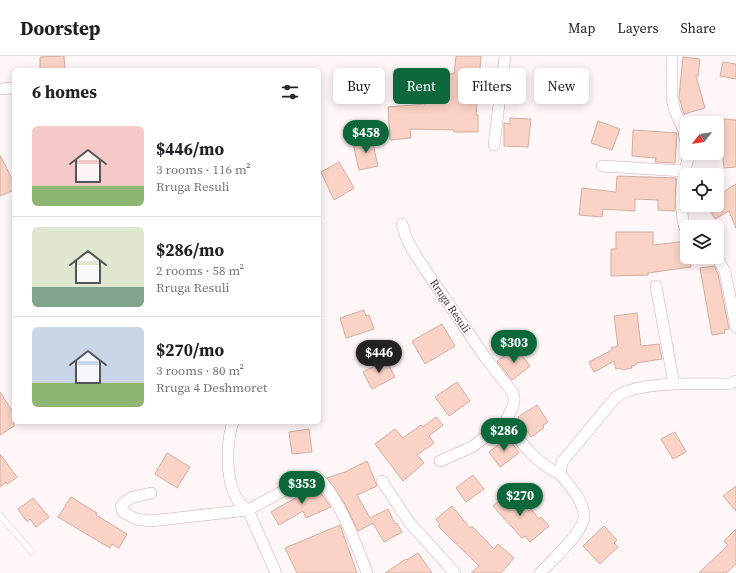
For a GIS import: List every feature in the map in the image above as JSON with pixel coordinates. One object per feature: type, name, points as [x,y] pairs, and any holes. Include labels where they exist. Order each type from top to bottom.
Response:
[{"type":"street","points":[[494,145],[505,56]]},
{"type":"street","points":[[672,58],[672,98],[680,123]]},
{"type":"street","points":[[0,89],[12,88]]},
{"type":"street","points":[[602,166],[680,171]]},
{"type":"street","name":"Rruga Resuli","points":[[402,224],[407,240],[416,256],[485,357],[513,394],[515,400],[514,406],[506,421]]},
{"type":"street","points":[[721,264],[725,272],[736,328]]},
{"type":"street","points":[[656,286],[674,384]]},
{"type":"street","points":[[560,474],[562,462],[620,394],[626,390],[674,384],[728,384],[736,381]]},
{"type":"street","points":[[440,461],[472,447],[506,421],[530,454],[539,463],[560,474],[573,492],[584,515],[582,524],[575,535],[540,573]]},
{"type":"street","points":[[232,424],[229,433],[227,448],[233,490],[241,505],[248,510],[276,573]]},
{"type":"street","points":[[151,492],[130,498],[124,502],[121,507],[123,512],[136,519],[151,521],[248,510],[307,478],[316,476],[329,490],[338,506],[366,573]]},
{"type":"street","points":[[382,481],[410,522],[455,573]]},
{"type":"lane","points":[[0,514],[32,552]]},
{"type":"building","points":[[64,56],[65,68],[40,68],[40,57]]},
{"type":"building","points":[[456,56],[481,56],[480,68],[458,68],[458,104],[477,104],[476,115],[478,115],[478,132],[410,129],[411,138],[390,140],[388,107],[425,104],[450,104],[450,74],[454,74]]},
{"type":"building","points":[[683,57],[700,59],[698,76],[696,76],[705,108],[684,114],[679,97]]},
{"type":"building","points":[[723,62],[736,64],[736,79],[720,76]]},
{"type":"building","points":[[510,118],[531,119],[528,147],[504,146],[504,123],[510,124]]},
{"type":"building","points":[[724,119],[736,120],[736,167],[724,168]]},
{"type":"building","points":[[598,121],[620,129],[612,150],[591,143]]},
{"type":"building","points":[[633,130],[677,133],[675,163],[655,162],[656,158],[632,156]]},
{"type":"building","points":[[372,139],[378,166],[359,170],[353,143]]},
{"type":"building","points":[[0,155],[12,179],[12,191],[0,196]]},
{"type":"building","points":[[339,162],[354,188],[334,200],[321,172]]},
{"type":"building","points":[[617,176],[676,178],[675,211],[658,210],[658,200],[635,199],[635,211],[603,209],[602,217],[579,215],[582,188],[616,192]]},
{"type":"building","points":[[736,184],[736,228],[729,211],[715,219],[711,212],[724,212],[724,191]]},
{"type":"building","points":[[616,232],[653,232],[653,245],[680,242],[680,264],[691,264],[691,267],[648,273],[648,275],[611,276],[611,249],[616,249]]},
{"type":"building","points":[[714,266],[718,274],[729,329],[724,330],[725,333],[712,335],[700,268]]},
{"type":"building","points":[[364,310],[366,316],[369,315],[374,329],[346,338],[340,318]]},
{"type":"building","points":[[637,313],[641,346],[659,344],[662,359],[636,363],[636,365],[631,366],[632,368],[622,370],[621,368],[616,369],[614,361],[594,372],[589,362],[612,350],[611,348],[618,346],[614,316]]},
{"type":"building","points":[[442,324],[455,346],[425,364],[412,341]]},
{"type":"building","points":[[516,348],[530,366],[512,380],[497,361]]},
{"type":"building","points":[[386,360],[395,377],[372,389],[363,372]]},
{"type":"building","points":[[457,382],[470,401],[449,416],[435,397]]},
{"type":"building","points":[[0,392],[12,411],[12,424],[14,424],[14,426],[0,435]]},
{"type":"building","points":[[537,405],[548,422],[543,425],[544,428],[531,437],[518,417]]},
{"type":"building","points":[[436,417],[443,425],[429,436],[434,443],[417,455],[424,463],[403,481],[375,444],[395,429],[403,438],[421,425],[423,427]]},
{"type":"building","points":[[309,429],[312,452],[292,454],[289,432]]},
{"type":"building","points":[[675,432],[686,452],[673,459],[661,439]]},
{"type":"building","points":[[508,437],[519,453],[500,467],[489,452]]},
{"type":"building","points":[[167,453],[190,467],[177,488],[155,474]]},
{"type":"building","points":[[0,454],[17,477],[8,484],[6,482],[0,487]]},
{"type":"building","points":[[367,461],[377,486],[357,495],[370,518],[388,509],[395,524],[397,523],[402,532],[384,542],[373,523],[358,531],[345,504],[327,478],[345,472]]},
{"type":"building","points":[[473,475],[484,489],[466,502],[456,488]]},
{"type":"building","points":[[314,484],[331,507],[306,518],[303,511],[279,525],[271,512],[297,497],[295,492]]},
{"type":"building","points":[[736,486],[736,511],[723,496]]},
{"type":"building","points":[[511,491],[529,511],[531,509],[539,519],[541,517],[549,526],[530,542],[525,536],[522,538],[493,506]]},
{"type":"building","points":[[71,497],[97,513],[96,515],[127,534],[119,548],[112,544],[110,548],[58,517]]},
{"type":"building","points":[[33,498],[49,517],[36,527],[30,519],[27,522],[18,509]]},
{"type":"building","points":[[452,506],[470,528],[472,526],[494,549],[498,544],[514,558],[501,573],[471,573],[479,566],[438,526],[440,525],[436,519]]},
{"type":"building","points":[[340,525],[357,573],[297,573],[285,548]]},
{"type":"building","points":[[604,526],[617,540],[614,543],[618,547],[600,564],[583,546]]},
{"type":"building","points":[[736,529],[736,564],[726,573],[699,573],[728,545],[724,541]]},
{"type":"building","points":[[418,553],[432,573],[385,573],[406,559],[407,560]]}]
